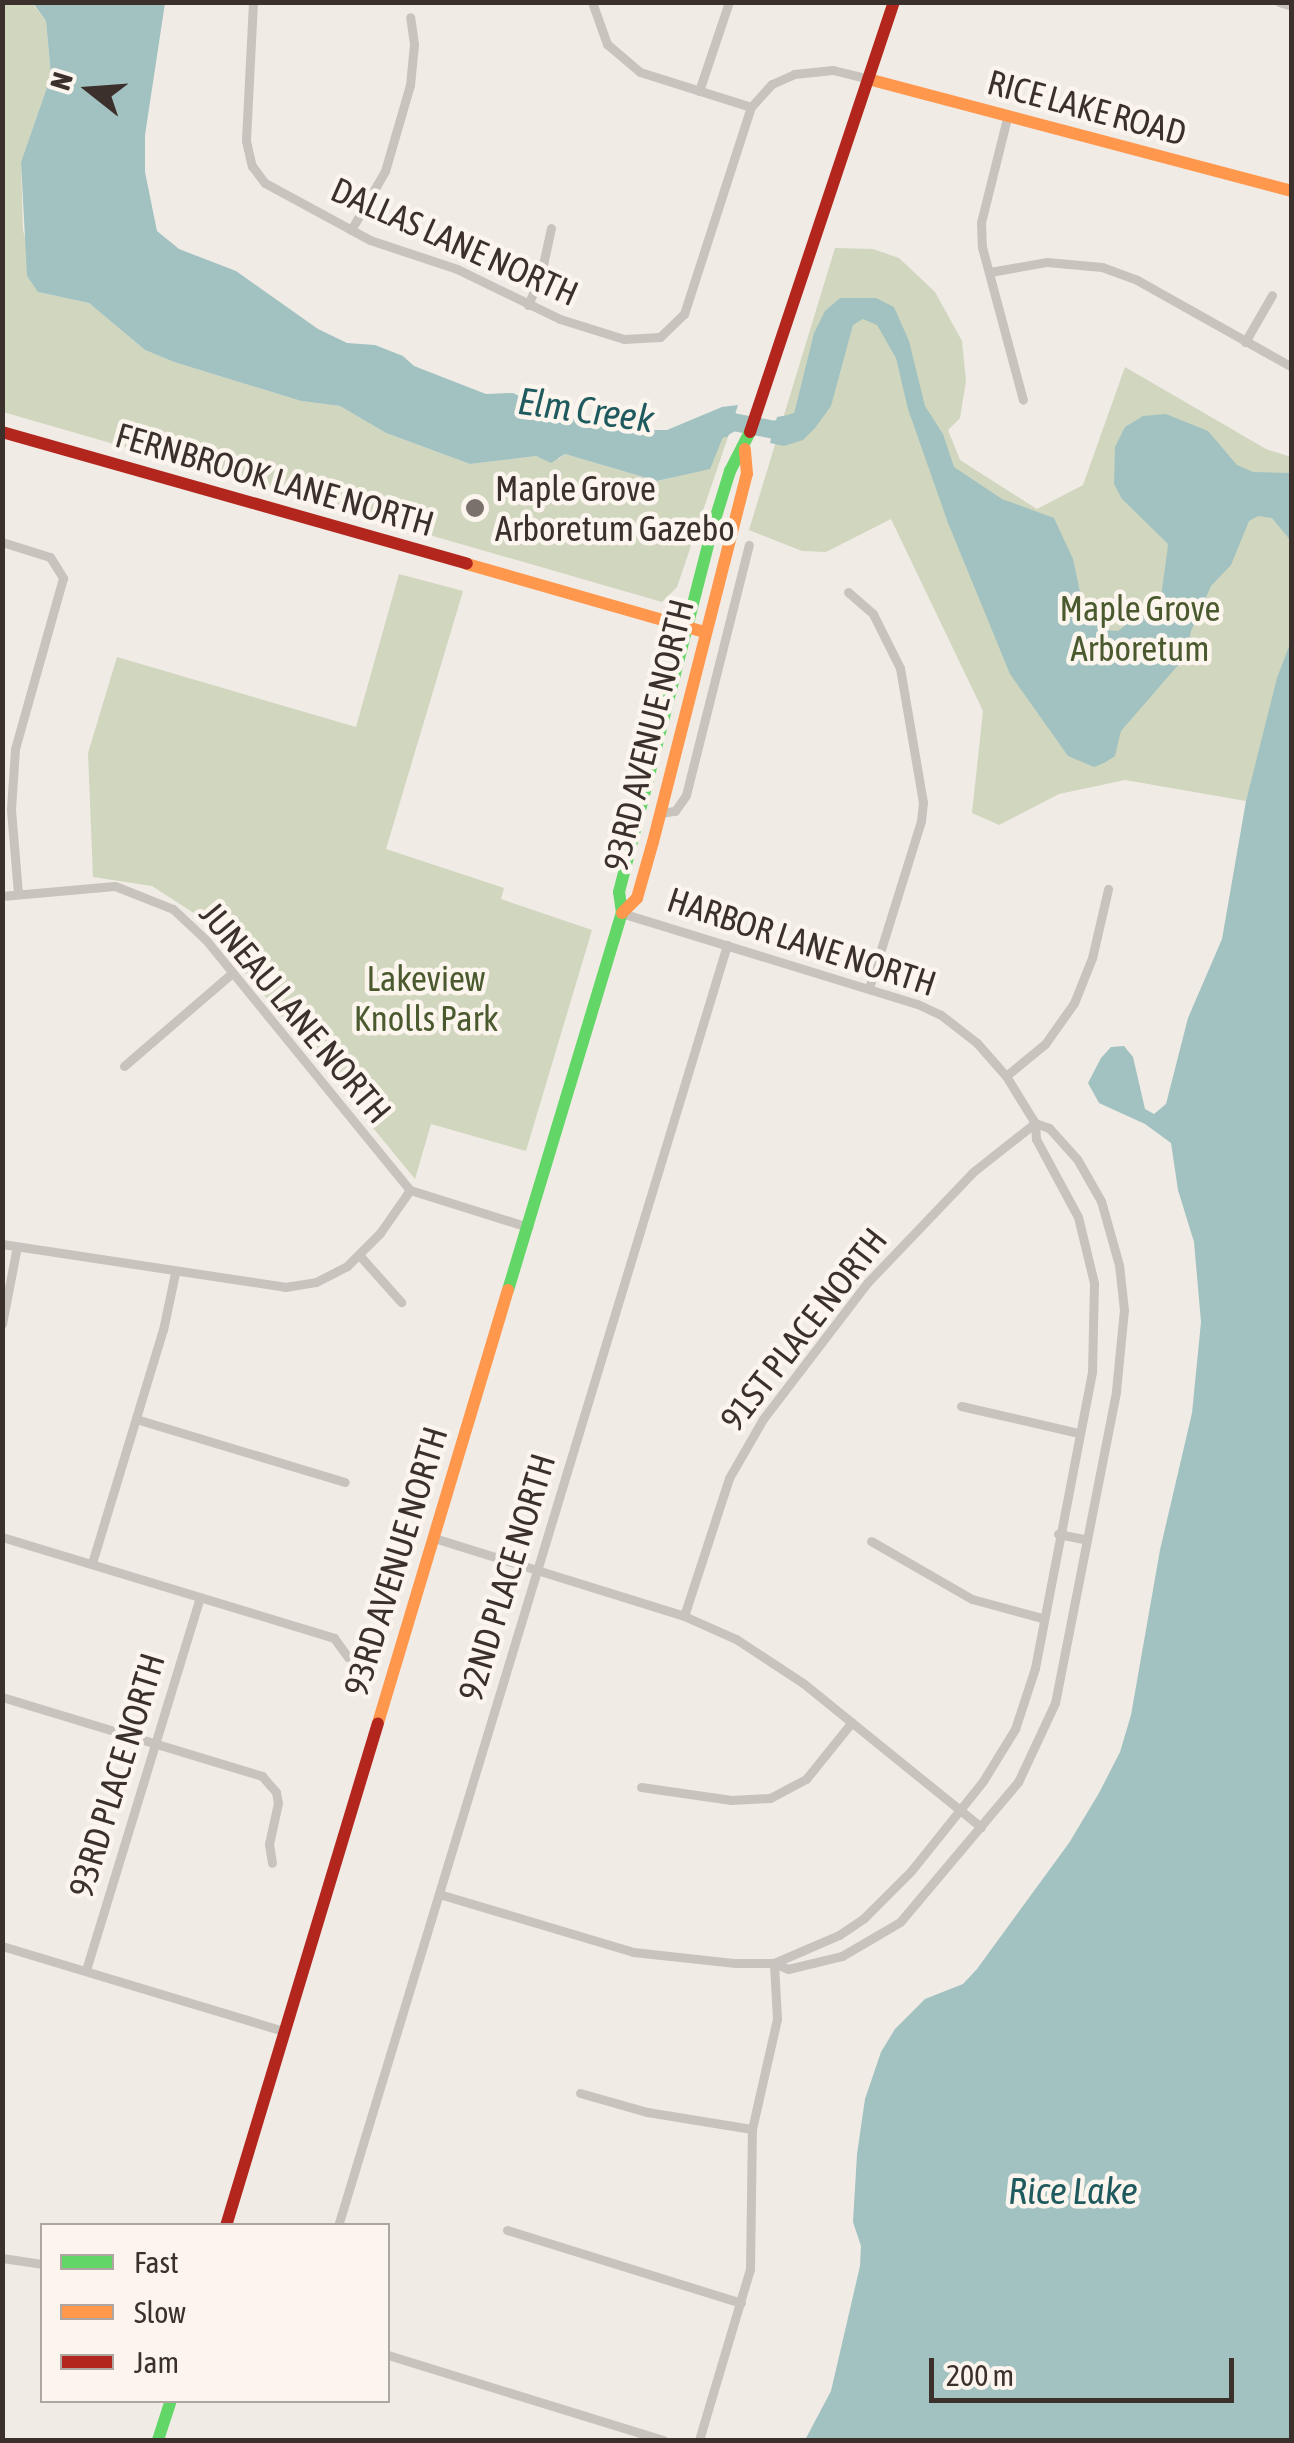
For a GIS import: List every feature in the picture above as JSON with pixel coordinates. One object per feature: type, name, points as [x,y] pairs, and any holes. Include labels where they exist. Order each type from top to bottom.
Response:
[{"type":"main road","name":"93RD AVENUE NORTH","points":[[227,2223],[622,913],[619,892],[685,627],[730,471],[746,449],[894,2]]},
{"type":"main road","name":"RICE LAKE ROAD","points":[[868,79],[1292,191]]},
{"type":"main road","name":"FERNBROOK LANE NORTH","points":[[2,432],[704,632]]},
{"type":"main road","name":"93RD AVENUE NORTH","points":[[622,913],[637,898],[660,813],[748,474],[746,449]]},
{"type":"main road","points":[[158,2440],[170,2403]]},
{"type":"street","name":"DALLAS LANE NORTH","points":[[253,2],[245,119],[252,166],[274,189],[394,251],[457,269],[528,305],[606,334],[649,340],[668,332],[684,314],[751,107]]},
{"type":"street","points":[[592,2],[607,44],[640,72],[751,107],[772,84],[794,74],[834,70],[868,79]]},
{"type":"street","points":[[700,91],[729,2]]},
{"type":"street","points":[[1279,2],[1292,6]]},
{"type":"street","points":[[351,230],[384,170],[410,85],[414,44],[410,17]]},
{"type":"street","points":[[1007,118],[981,222],[1024,400]]},
{"type":"street","points":[[528,305],[542,274],[551,228]]},
{"type":"street","points":[[990,272],[1047,262],[1102,267],[1136,280],[1292,367]]},
{"type":"street","points":[[1245,342],[1272,295]]},
{"type":"street","points":[[2,542],[56,562],[62,588],[23,715],[12,776],[18,894]]},
{"type":"street","points":[[660,813],[675,811],[686,795],[749,545]]},
{"type":"street","points":[[848,592],[872,614],[900,668],[923,802],[870,988]]},
{"type":"street","points":[[704,632],[726,638]]},
{"type":"street","name":"JUNEAU LANE NORTH","points":[[2,896],[101,886],[152,897],[191,923],[410,1190]]},
{"type":"street","points":[[1006,1076],[1045,1044],[1074,1004],[1092,958],[1108,889]]},
{"type":"street","name":"HARBOR LANE NORTH","points":[[622,913],[870,988],[941,1015],[977,1043],[1006,1076],[1036,1123]]},
{"type":"street","name":"92ND PLACE NORTH","points":[[339,2223],[727,945]]},
{"type":"street","points":[[124,1066],[232,972]]},
{"type":"street","points":[[438,1894],[633,1952],[774,1962],[788,1969],[818,1964],[857,1950],[887,1933],[929,1893],[981,1827],[1027,1766],[1055,1703],[1084,1539],[1119,1376],[1123,1293],[1111,1232],[1087,1174],[1050,1128],[1036,1123],[1036,1139],[1078,1218],[1094,1283],[1094,1357],[1031,1684],[1015,1729],[960,1810],[887,1899],[840,1934],[774,1962]]},
{"type":"street","name":"91ST PLACE NORTH","points":[[684,1616],[729,1478],[763,1419],[878,1270],[973,1172],[1036,1123]]},
{"type":"street","points":[[2,1244],[285,1288],[326,1278],[360,1256],[410,1190],[528,1227]]},
{"type":"street","points":[[2,1324],[18,1246]]},
{"type":"street","points":[[360,1256],[401,1302]]},
{"type":"street","points":[[92,1564],[175,1272]]},
{"type":"street","points":[[960,1406],[1079,1433]]},
{"type":"street","points":[[136,1419],[345,1482]]},
{"type":"street","points":[[1058,1534],[1084,1539]]},
{"type":"street","points":[[2,1536],[334,1638],[348,1656]]},
{"type":"street","points":[[434,1538],[684,1616],[770,1659],[981,1827]]},
{"type":"street","points":[[870,1541],[972,1600],[1042,1618]]},
{"type":"street","name":"93RD PLACE NORTH","points":[[86,1970],[200,1597]]},
{"type":"street","points":[[2,1698],[252,1772],[270,1783],[278,1804],[269,1844],[272,1864]]},
{"type":"street","points":[[640,1787],[731,1800],[770,1798],[806,1779],[852,1722]]},
{"type":"street","points":[[2,1946],[284,2031]]},
{"type":"street","points":[[699,2440],[741,2303],[752,2248],[752,2128],[776,2018],[774,1962]]},
{"type":"street","points":[[580,2093],[647,2112],[752,2128]]},
{"type":"street","points":[[507,2230],[741,2303]]},
{"type":"street","points":[[2,2258],[40,2264]]},
{"type":"street","points":[[390,2356],[663,2440]]},
{"type":"green space","points":[[2,3],[32,3],[46,21],[51,77],[21,162],[23,230],[38,292],[89,303],[145,350],[174,362],[301,401],[340,406],[386,433],[470,464],[536,456],[559,459],[565,454],[657,481],[671,478],[723,436],[728,437],[677,587],[662,602],[3,412]]},
{"type":"green space","name":"Maple Grove Arboretum","points":[[835,248],[873,249],[899,258],[935,292],[962,341],[966,381],[960,418],[948,430],[960,460],[1037,509],[1083,485],[1125,367],[1266,449],[1291,457],[1291,659],[1246,801],[1125,780],[1059,794],[999,825],[972,813],[983,711],[891,519],[826,552],[802,551],[749,530]]},
{"type":"green space","name":"Lakeview Knolls Park","points":[[399,574],[463,591],[386,849],[504,888],[501,899],[592,930],[526,1151],[431,1124],[415,1179],[200,917],[152,886],[93,877],[88,753],[117,657],[356,727]]},
{"type":"water","points":[[33,3],[165,3],[145,135],[145,172],[157,231],[179,249],[236,271],[318,329],[347,343],[375,345],[403,356],[414,366],[486,394],[513,393],[562,417],[591,419],[617,430],[667,430],[722,407],[738,405],[728,437],[723,437],[710,469],[657,481],[565,454],[551,463],[536,456],[470,464],[386,433],[340,406],[301,401],[174,362],[145,350],[89,303],[38,292],[27,276],[21,162],[51,76],[46,21]]},
{"type":"water","points":[[840,298],[876,298],[894,307],[909,341],[925,406],[943,434],[954,467],[1002,499],[1054,518],[1073,559],[1085,615],[1106,630],[1118,631],[1161,597],[1168,544],[1122,499],[1114,484],[1115,447],[1125,427],[1143,416],[1166,414],[1208,431],[1237,465],[1253,472],[1291,473],[1291,541],[1272,518],[1258,516],[1249,521],[1231,565],[1211,586],[1191,631],[1186,656],[1121,731],[1115,756],[1104,763],[1094,767],[1068,756],[1010,674],[948,523],[908,409],[896,358],[877,325],[863,319],[853,325],[831,406],[815,428],[803,440],[784,446],[770,443],[777,417],[794,414],[814,333],[825,311]]},
{"type":"water","name":"Rice Lake","points":[[1291,641],[1291,2440],[805,2440],[831,2391],[860,2266],[861,2246],[853,2222],[857,2154],[865,2099],[881,2052],[895,2029],[925,1999],[963,1984],[977,1969],[1069,1843],[1120,1752],[1131,1715],[1160,1550],[1192,1413],[1201,1322],[1194,1242],[1178,1190],[1171,1143],[1145,1124],[1099,1103],[1088,1083],[1111,1047],[1124,1046],[1133,1057],[1145,1109],[1154,1114],[1166,1104],[1188,1018],[1222,939],[1246,801],[1277,678]]},
{"type":"waterway","name":"Elm Creek","points":[[712,434],[733,422],[775,430],[795,422]]},
{"type":"traffic: fast","points":[[508,1290],[622,913],[619,892],[713,526],[730,471],[750,432]]},
{"type":"traffic: fast","points":[[158,2440],[170,2403]]},
{"type":"traffic: slow","points":[[868,79],[1292,191]]},
{"type":"traffic: slow","points":[[622,913],[637,898],[653,842],[747,474],[745,449]]},
{"type":"traffic: slow","points":[[467,564],[704,632]]},
{"type":"traffic: slow","points":[[378,1723],[508,1290]]},
{"type":"traffic: jam","points":[[750,432],[894,2]]},
{"type":"traffic: jam","points":[[2,432],[467,564]]},
{"type":"traffic: jam","points":[[227,2223],[378,1723]]},
{"type":"place","name":"Maple Grove Arboretum Gazebo","points":[[475,508]]}]
